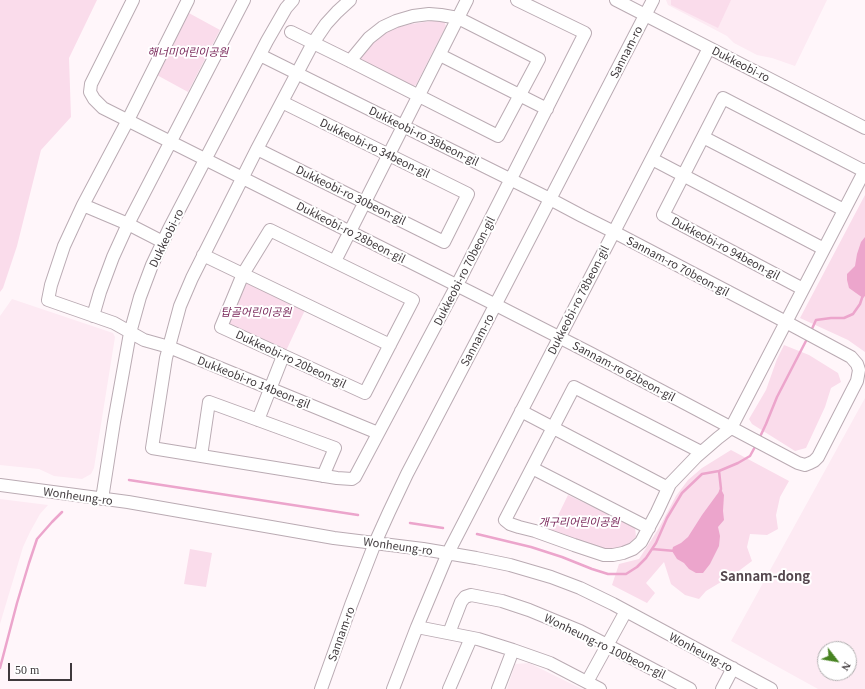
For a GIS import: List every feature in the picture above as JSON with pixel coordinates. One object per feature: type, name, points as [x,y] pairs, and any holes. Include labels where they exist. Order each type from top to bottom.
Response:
[{"type":"street","name":"Dukkeobi-ro 28beon-gil","points":[[133,0],[94,75],[91,84],[90,92],[94,99],[103,108],[496,304]]},
{"type":"street","points":[[93,316],[113,257],[128,224],[244,0]]},
{"type":"street","name":"Dukkeobi-ro","points":[[102,499],[130,333],[140,297],[152,265],[267,41],[286,8],[293,0]]},
{"type":"street","points":[[169,347],[180,306],[192,278],[257,149],[313,43],[326,24],[350,0]]},
{"type":"street","points":[[335,262],[467,0]]},
{"type":"street","name":"Dukkeobi-ro 70beon-gil","points":[[169,347],[152,448],[352,480],[355,477],[457,285],[585,33],[517,0]]},
{"type":"street","name":"Dukkeobi-ro","points":[[616,0],[865,128]]},
{"type":"street","name":"Sannam-ro","points":[[321,689],[375,543],[407,474],[653,0]]},
{"type":"street","points":[[163,242],[128,224],[83,205],[188,2]]},
{"type":"street","points":[[291,32],[498,136],[539,59],[458,18],[428,14],[396,21],[383,27],[369,38],[350,61]]},
{"type":"street","name":"Dukkeobi-ro 78beon-gil","points":[[393,689],[448,553],[709,48]]},
{"type":"street","name":"Dukkeobi-ro 38beon-gil","points":[[260,55],[550,199]]},
{"type":"street","points":[[440,55],[547,109]]},
{"type":"street","name":"Dukkeobi-ro 94beon-gil","points":[[532,468],[505,520],[510,524],[604,555],[623,554],[633,549],[641,542],[668,488],[701,452],[731,428],[865,170],[723,98],[663,215],[803,289]]},
{"type":"street","name":"Dukkeobi-ro 34beon-gil","points":[[282,102],[468,194],[444,242]]},
{"type":"street","points":[[703,137],[844,210]]},
{"type":"street","name":"Dukkeobi-ro 30beon-gil","points":[[257,149],[444,242]]},
{"type":"street","points":[[652,159],[824,249]]},
{"type":"street","name":"Sannam-ro 70beon-gil","points":[[550,199],[851,357],[860,370],[857,381],[820,452],[810,464],[798,463],[789,459]]},
{"type":"street","name":"Dukkeobi-ro 14beon-gil","points":[[83,205],[64,246],[51,285],[48,300],[114,323],[144,340],[169,347],[378,433]]},
{"type":"street","name":"Dukkeobi-ro 20beon-gil","points":[[270,230],[335,262],[413,300],[365,393],[221,327],[243,274],[270,230]]},
{"type":"street","points":[[203,255],[390,345]]},
{"type":"street","name":"Sannam-ro 62beon-gil","points":[[496,304],[789,459]]},
{"type":"street","points":[[258,420],[283,356]]},
{"type":"street","points":[[649,528],[532,468],[574,387],[701,452]]},
{"type":"street","points":[[201,456],[210,402],[334,448],[323,476]]},
{"type":"street","points":[[521,411],[668,488]]},
{"type":"street","name":"Wonheung-ro","points":[[0,485],[128,502],[334,538],[423,549],[510,565],[551,577],[580,588],[771,689]]},
{"type":"street","name":"Wonheung-ro 100beon-gil","points":[[449,633],[461,602],[465,597],[471,595],[502,601],[549,617],[607,645],[690,689]]},
{"type":"street","points":[[587,682],[626,611]]},
{"type":"street","points":[[417,627],[478,639],[513,650],[550,663],[600,689]]},
{"type":"street","points":[[449,689],[471,638]]},
{"type":"street","points":[[498,689],[513,650]]},
{"type":"street","points":[[722,689],[733,668]]},
{"type":"shaded area","points":[[666,0],[827,0],[795,66],[772,58],[757,55],[734,43],[727,36],[668,5]]},
{"type":"shaded area","points":[[865,237],[865,296],[863,298],[849,288],[847,274],[855,266],[861,242]]},
{"type":"shaded area","points":[[12,299],[113,333],[115,337],[94,468],[91,474],[82,479],[54,476],[39,469],[0,465],[0,316]]},
{"type":"shaded area","points":[[865,398],[865,689],[818,689],[731,641]]},
{"type":"shaded area","points":[[721,489],[724,495],[724,520],[718,527],[720,536],[719,546],[710,564],[703,573],[696,573],[677,559],[672,551],[673,547],[688,537]]},
{"type":"shaded area","points":[[0,499],[48,505],[40,514],[23,547],[0,624]]},
{"type":"shaded area","points":[[529,663],[582,689],[507,689],[515,664]]},
{"type":"green space","points":[[0,0],[97,0],[69,58],[71,117],[41,150],[17,246],[3,288],[0,292]]},
{"type":"green space","points":[[671,0],[731,0],[718,28],[671,5]]},
{"type":"green space","name":"해너미어린이공원","points":[[187,12],[220,30],[188,92],[155,74]]},
{"type":"green space","points":[[431,21],[444,21],[446,26],[416,85],[409,88],[360,62],[359,57],[373,41],[394,28]]},
{"type":"green space","points":[[865,195],[865,352],[848,340],[800,318]]},
{"type":"green space","name":"탑골어린이공원","points":[[254,283],[305,310],[285,353],[231,329],[227,317],[241,284]]},
{"type":"green space","points":[[784,345],[809,355],[838,373],[841,382],[831,388],[825,407],[806,448],[795,451],[752,424],[749,419],[766,390],[777,359]]},
{"type":"green space","points":[[731,450],[789,481],[780,497],[776,515],[778,529],[767,535],[750,534],[747,547],[752,561],[736,573],[706,591],[699,599],[685,595],[671,584],[664,562],[646,583],[655,593],[647,603],[612,585],[619,564],[639,559],[659,528],[676,496],[688,480],[702,468]]},
{"type":"green space","name":"개구리어린이공원","points":[[568,495],[635,527],[636,537],[625,547],[610,551],[597,549],[551,530]]},
{"type":"green space","points":[[190,549],[212,553],[206,587],[184,584]]},
{"type":"waterway","points":[[811,331],[816,320],[844,318],[853,314],[860,304],[865,289]]},
{"type":"waterway","points":[[759,439],[777,397],[808,337]]},
{"type":"waterway","points":[[477,534],[531,547],[608,574],[626,574],[637,567],[646,558],[656,543],[667,518],[682,493],[702,474],[719,471],[750,456],[756,445]]},
{"type":"waterway","points":[[719,471],[720,492]]},
{"type":"waterway","points":[[129,480],[358,515]]},
{"type":"waterway","points":[[0,668],[17,603],[37,539],[62,512]]},
{"type":"waterway","points":[[410,523],[443,528]]},
{"type":"waterway","points":[[652,549],[675,551]]},
{"type":"district","name":"Sannam-dong","points":[[765,576]]}]
